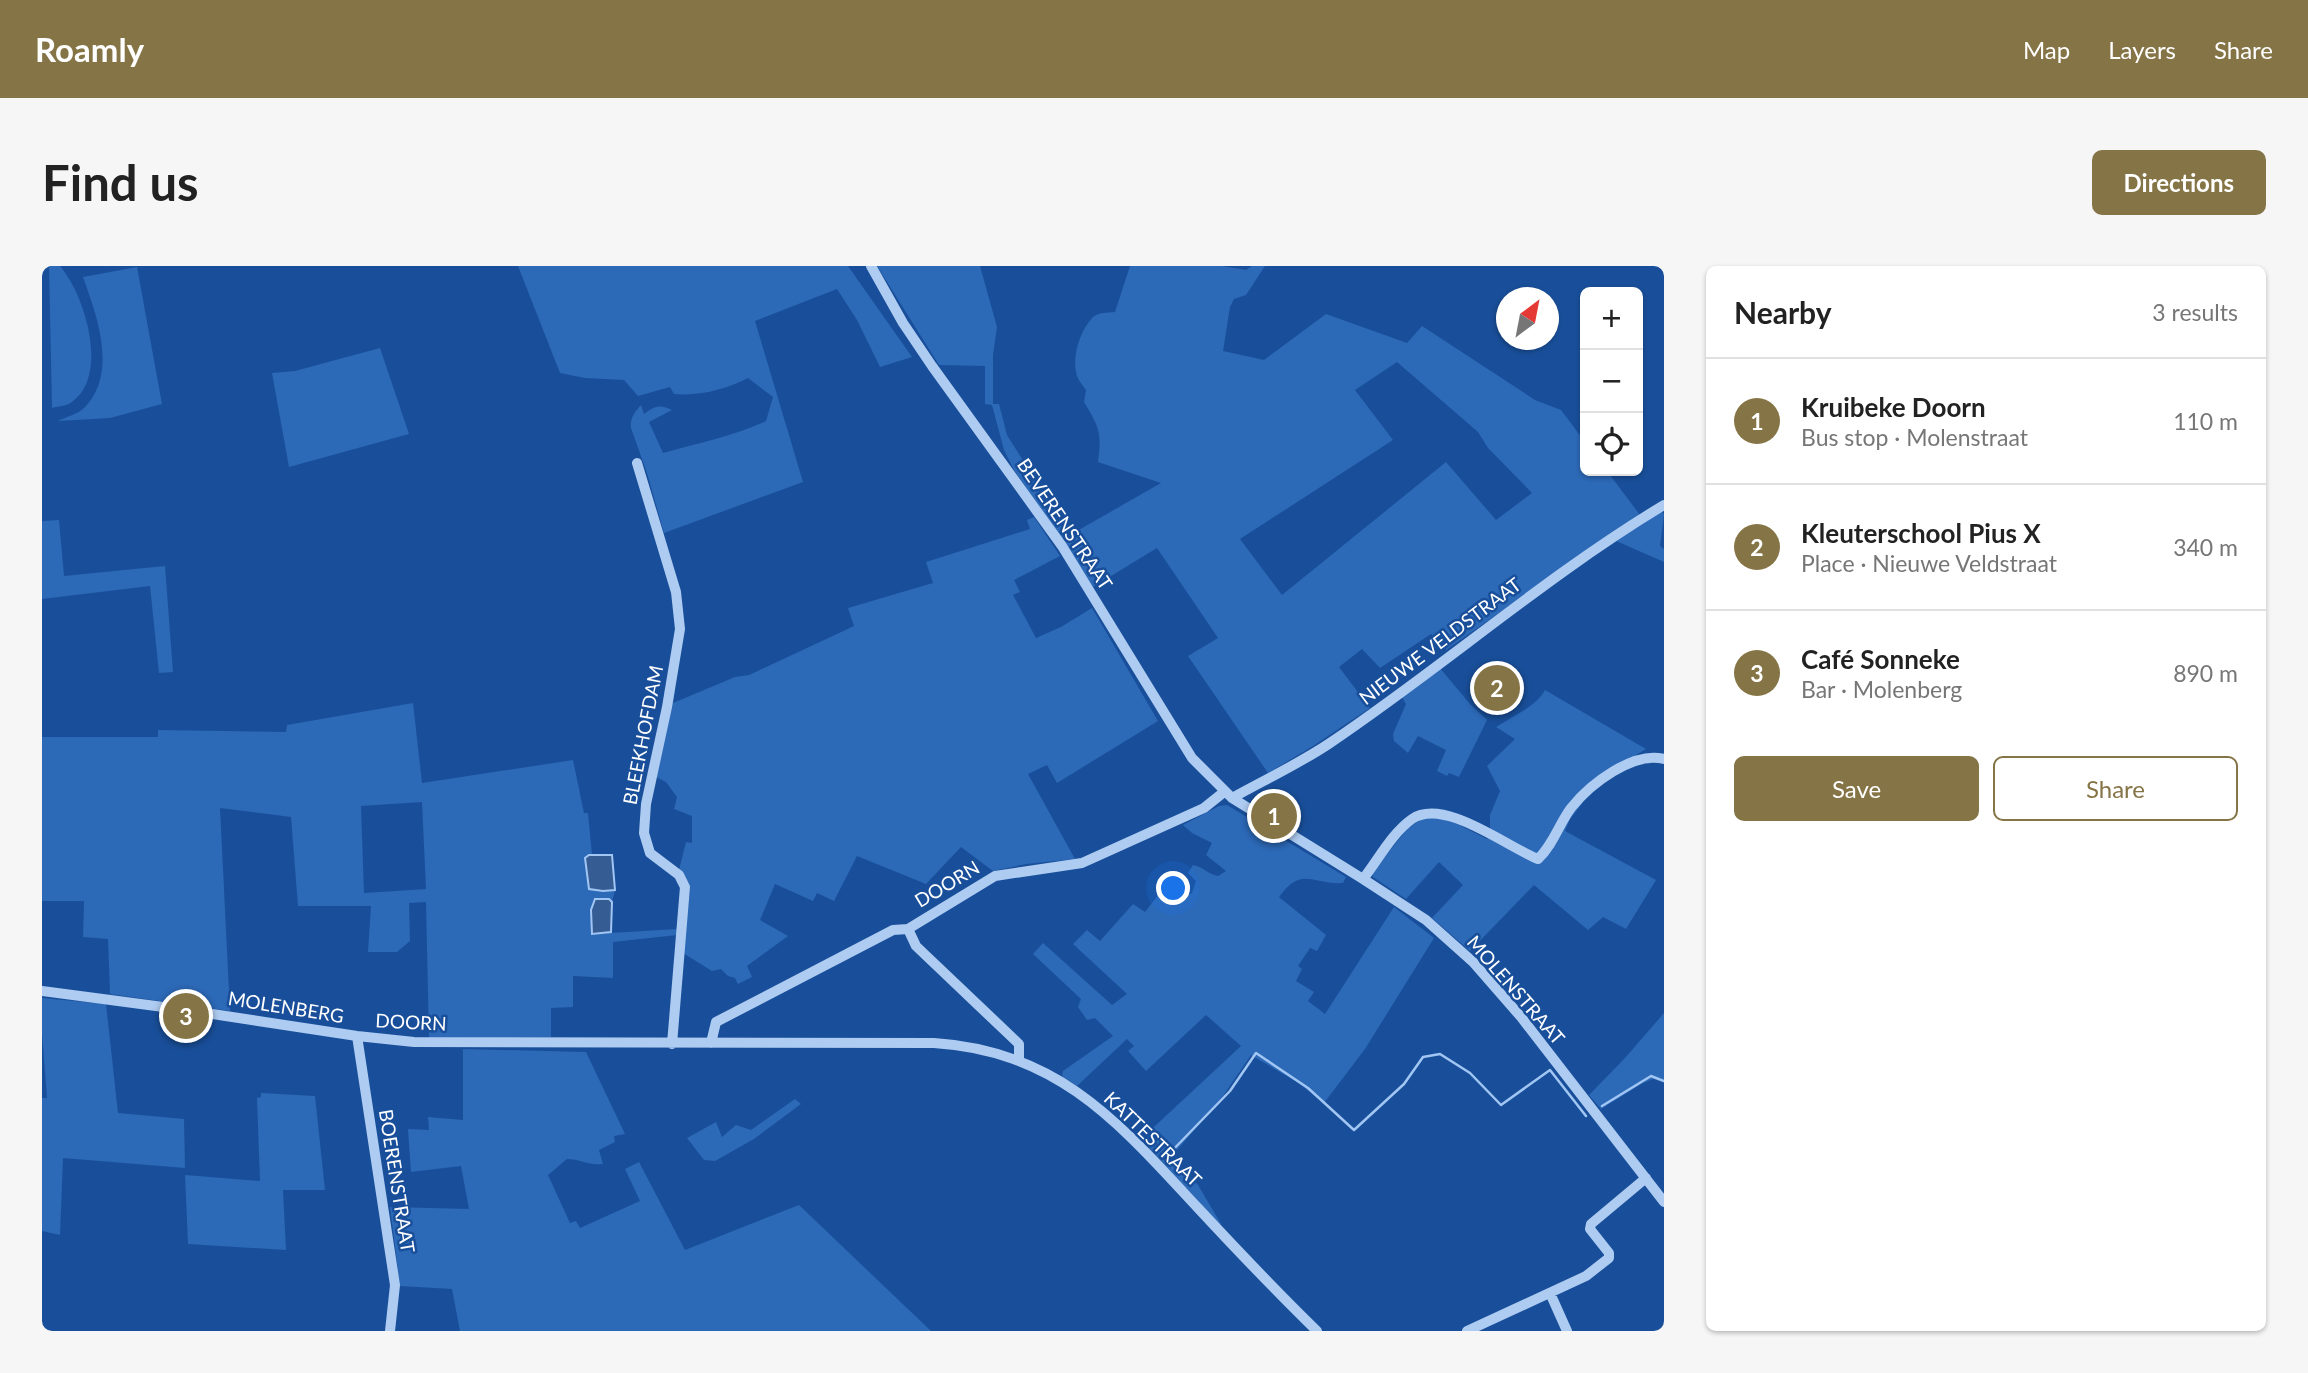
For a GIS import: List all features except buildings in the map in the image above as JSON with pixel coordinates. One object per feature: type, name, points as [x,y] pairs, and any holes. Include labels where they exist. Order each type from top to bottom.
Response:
[{"type":"street","name":"BEVERENSTRAAT","points":[[871,266],[903,323],[932,366],[1062,546],[1192,758],[1228,795]]},
{"type":"street","name":"BLEEKHOFDAM","points":[[637,463],[676,592],[680,629],[667,707],[646,804],[644,833],[650,853],[679,875],[685,887],[672,1044]]},
{"type":"street","name":"NIEUWE VELDSTRAAT","points":[[1228,795],[1327,746],[1533,593],[1664,505]]},
{"type":"street","points":[[1363,879],[1400,830],[1414,818],[1432,812],[1451,816],[1538,859],[1545,853],[1570,810],[1587,791],[1633,760],[1644,756],[1664,759]]},
{"type":"street","name":"MOLENSTRAAT","points":[[1228,795],[1426,920],[1473,962],[1521,1017],[1664,1202]]},
{"type":"street","name":"DOORN","points":[[711,1043],[716,1021],[893,930],[908,929],[995,876],[1082,863],[1228,795]]},
{"type":"street","points":[[908,929],[916,946],[1019,1044],[1019,1061]]},
{"type":"street","name":"MOLENBERG","points":[[42,991],[357,1036]]},
{"type":"street","name":"DOORN","points":[[357,1036],[414,1042],[672,1044]]},
{"type":"street","name":"BOERENSTRAAT","points":[[357,1036],[395,1285],[390,1331]]},
{"type":"street","name":"KATTESTRAAT","points":[[672,1044],[951,1044],[1019,1061],[1059,1080],[1114,1119],[1317,1331]]},
{"type":"street","points":[[1467,1331],[1586,1276],[1606,1262],[1609,1252],[1590,1229],[1591,1224],[1646,1178]]},
{"type":"street","points":[[1549,1293],[1567,1331]]},
{"type":"shaded area","points":[[49,266],[60,266],[78,296],[85,314],[91,354],[90,373],[84,389],[71,403],[52,408]]},
{"type":"shaded area","points":[[518,266],[848,266],[912,357],[880,367],[857,320],[837,289],[755,321],[803,482],[664,533],[631,428],[636,411],[641,405],[644,414],[657,407],[672,410],[649,422],[663,453],[729,435],[766,421],[773,397],[748,378],[703,393],[674,394],[670,387],[638,396],[624,380],[585,378],[560,373]]},
{"type":"shaded area","points":[[877,266],[980,266],[997,327],[993,355],[993,404],[999,404],[1007,435],[1070,535],[1161,483],[1098,462],[1098,430],[1084,402],[1086,390],[1075,369],[1078,345],[1088,323],[1098,314],[1115,312],[1130,266],[1222,266],[1246,270],[1252,266],[1265,266],[1246,295],[1234,299],[1230,307],[1223,351],[1264,360],[1326,314],[1407,343],[1422,326],[1535,400],[1561,410],[1580,435],[1580,476],[1611,476],[1640,515],[1446,650],[1431,634],[1380,668],[1362,649],[1339,667],[1370,708],[1268,773],[1188,656],[1218,638],[1157,548],[1093,587],[1014,470],[1004,450],[992,405],[985,404],[985,366],[939,365]],"holes":[[[1397,362],[1478,432],[1488,448],[1532,493],[1496,520],[1446,462],[1282,595],[1240,539],[1393,440],[1355,390]]]},
{"type":"shaded area","points":[[137,267],[162,404],[110,418],[58,421],[83,409],[94,395],[103,363],[99,327],[83,277]]},
{"type":"shaded area","points":[[380,348],[409,434],[289,467],[272,373],[295,371]]},
{"type":"shaded area","points":[[1661,511],[1664,514],[1660,546],[1664,549],[1664,562],[1614,540]]},
{"type":"shaded area","points":[[1034,517],[1060,556],[1014,580],[1020,592],[1013,595],[1036,638],[1061,627],[1092,608],[1158,721],[1057,783],[1047,765],[1028,774],[1075,859],[1026,864],[993,871],[961,847],[926,884],[857,856],[834,901],[817,893],[813,901],[775,884],[760,920],[788,936],[747,966],[752,977],[738,984],[735,978],[728,976],[721,969],[712,971],[683,953],[690,891],[689,883],[679,870],[686,842],[692,843],[692,816],[674,809],[677,797],[666,782],[654,776],[665,688],[675,690],[673,703],[735,677],[749,675],[854,626],[848,608],[933,583],[926,562],[1030,529],[1027,520]]},
{"type":"shaded area","points":[[59,520],[64,576],[165,566],[173,672],[159,673],[150,586],[42,599],[42,521]]},
{"type":"shaded area","points":[[1439,667],[1487,720],[1459,777],[1449,773],[1447,776],[1437,771],[1446,750],[1418,736],[1408,753],[1394,741],[1393,734],[1406,704],[1402,697]]},
{"type":"shaded area","points":[[1545,690],[1646,749],[1607,772],[1570,819],[1565,831],[1656,880],[1626,929],[1603,917],[1588,930],[1534,885],[1470,951],[1432,918],[1463,885],[1439,862],[1406,899],[1373,877],[1372,873],[1407,829],[1424,817],[1449,820],[1487,839],[1493,832],[1490,830],[1490,815],[1500,791],[1487,766],[1515,739],[1496,727],[1530,706]]},
{"type":"shaded area","points":[[413,703],[422,783],[573,760],[584,813],[588,813],[592,855],[589,855],[589,889],[615,890],[612,902],[609,899],[592,934],[678,929],[677,935],[613,942],[613,978],[573,976],[573,1007],[551,1008],[551,1037],[429,1038],[426,902],[409,903],[410,941],[397,952],[368,952],[371,906],[298,906],[291,817],[220,808],[230,1011],[110,994],[108,939],[83,937],[84,901],[42,901],[42,737],[158,737],[158,730],[286,732],[287,725]],"holes":[[[422,802],[426,889],[364,893],[361,806]]]},
{"type":"shaded area","points":[[1227,805],[1346,877],[1343,883],[1301,879],[1287,887],[1279,897],[1326,935],[1317,951],[1310,948],[1298,966],[1302,969],[1296,981],[1314,992],[1308,1001],[1325,1014],[1394,907],[1434,938],[1365,1049],[1324,1103],[1297,1082],[1251,1055],[1223,1096],[1172,1156],[1198,1185],[1220,1225],[1141,1139],[1241,1046],[1206,1015],[1146,1071],[1128,1051],[1134,1046],[1127,1039],[1077,1086],[1062,1076],[1063,1071],[1113,1036],[1095,1018],[1087,1020],[1078,1007],[1081,999],[1033,954],[1043,943],[1112,1005],[1127,994],[1073,944],[1087,930],[1100,941],[1133,904],[1145,912],[1165,886],[1180,900],[1192,893],[1196,881],[1188,873],[1193,865],[1218,876],[1226,871],[1206,855],[1212,843],[1183,825],[1219,806]]},
{"type":"shaded area","points":[[589,855],[612,855],[615,890],[589,889],[585,858]]},
{"type":"shaded area","points":[[595,899],[609,899],[612,902],[611,932],[592,934],[591,910]]},
{"type":"shaded area","points":[[42,998],[106,1004],[118,1113],[184,1119],[185,1168],[63,1158],[60,1235],[42,1231],[42,1098],[47,1098]]},
{"type":"shaded area","points":[[1664,1013],[1664,1082],[1653,1079],[1643,1083],[1601,1109],[1589,1095]]},
{"type":"shaded area","points":[[463,1049],[586,1052],[625,1134],[614,1136],[615,1142],[599,1150],[603,1164],[567,1159],[548,1175],[570,1223],[576,1221],[580,1228],[640,1201],[625,1169],[639,1162],[685,1250],[799,1205],[931,1331],[460,1331],[452,1289],[400,1286],[390,1207],[469,1209],[461,1166],[411,1172],[408,1129],[429,1130],[428,1117],[463,1120]]},
{"type":"shaded area","points":[[261,1093],[315,1096],[325,1190],[283,1190],[286,1250],[188,1244],[185,1175],[260,1181],[257,1098],[261,1097]]},
{"type":"shaded area","points":[[795,1099],[801,1104],[754,1139],[715,1161],[704,1160],[687,1138],[716,1122],[722,1137],[736,1125],[751,1130]]},
{"type":"waterway","points":[[1168,1155],[1230,1091],[1256,1053],[1308,1088],[1354,1130],[1404,1084],[1423,1057],[1440,1054],[1470,1073],[1501,1105],[1550,1070],[1586,1116]]},
{"type":"waterway","points":[[1602,1106],[1651,1076],[1664,1081]]},
{"type":"place","name":"Kleuterschool Pius X","points":[[1497,688]]},
{"type":"place","name":"Kruibeke Doorn","points":[[1274,816]]},
{"type":"place","name":"Café Sonneke","points":[[186,1016]]}]
